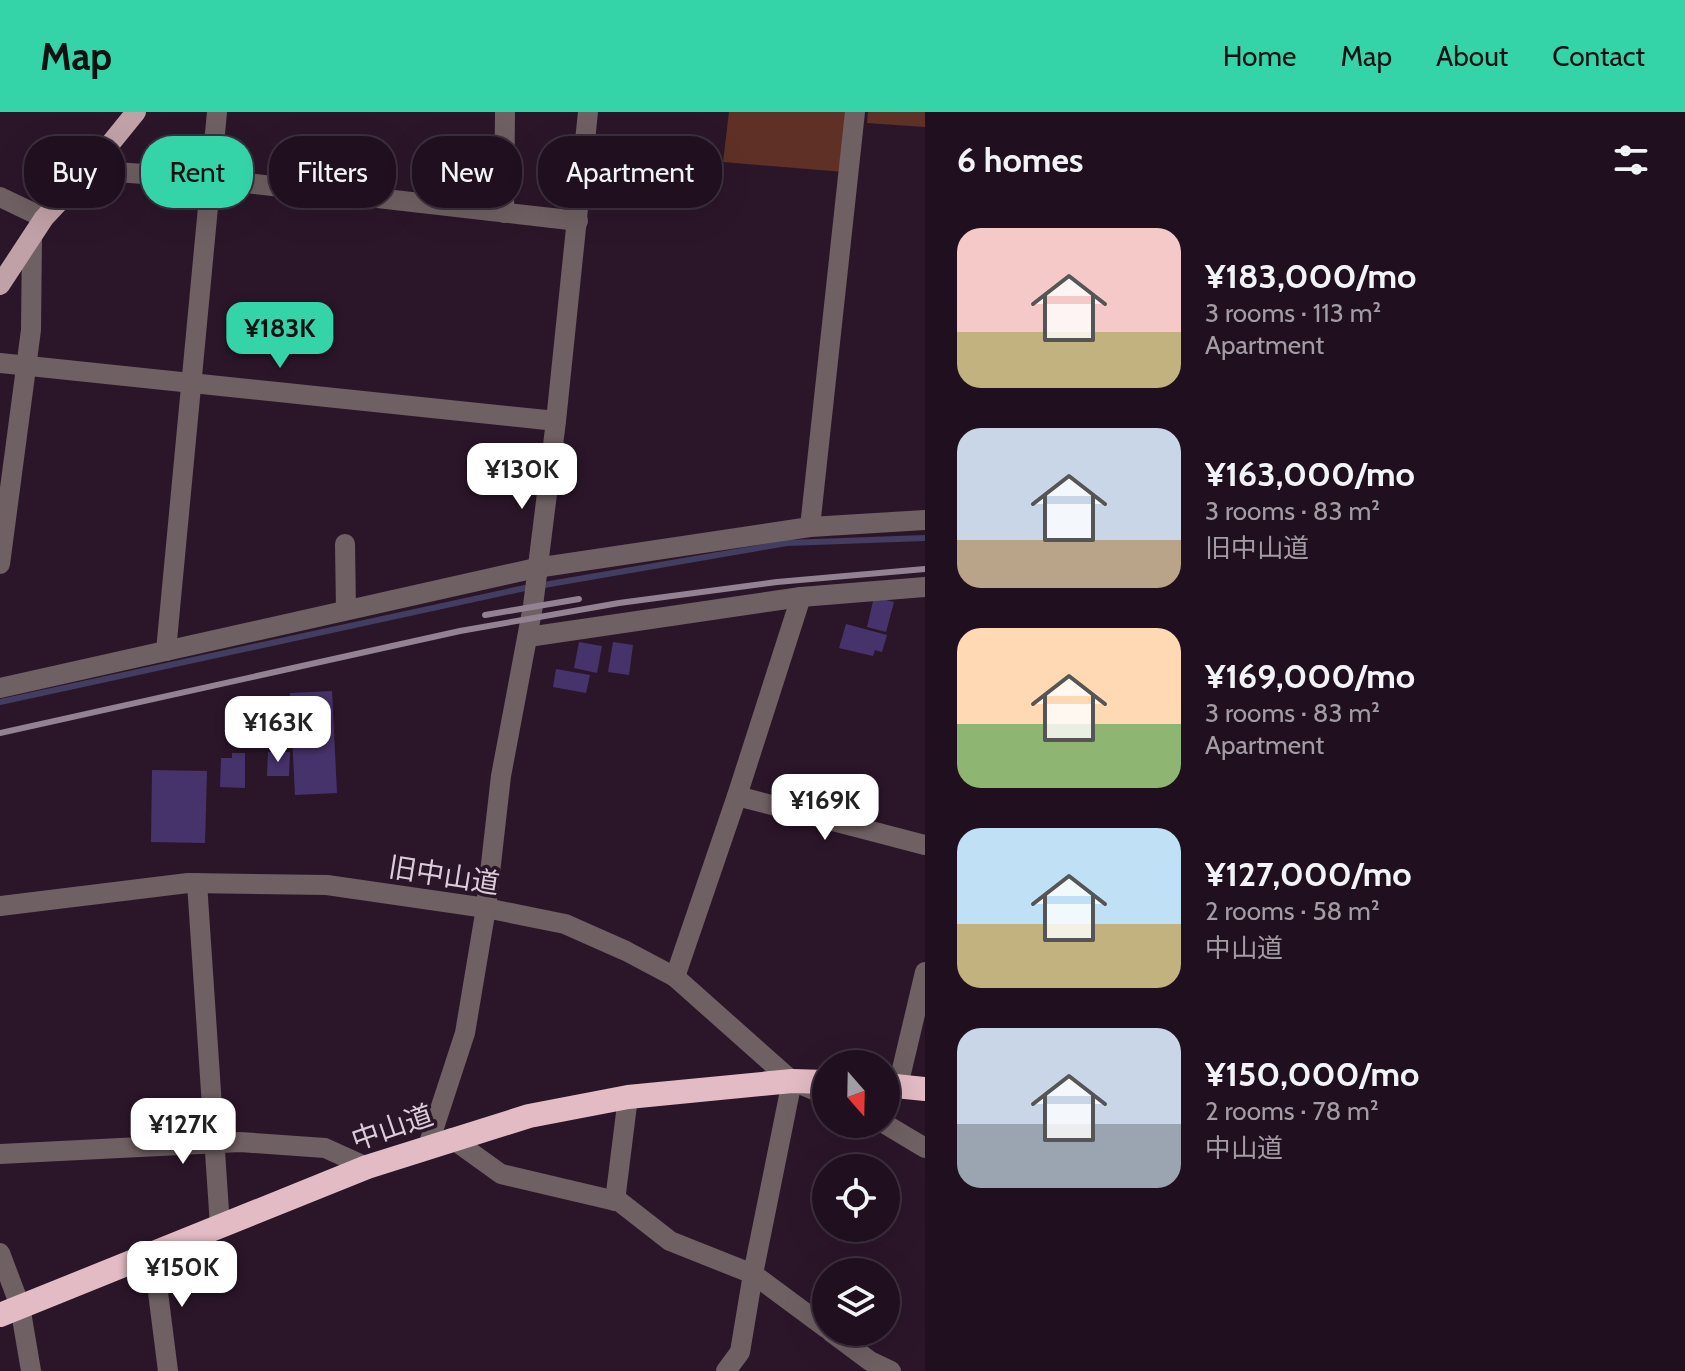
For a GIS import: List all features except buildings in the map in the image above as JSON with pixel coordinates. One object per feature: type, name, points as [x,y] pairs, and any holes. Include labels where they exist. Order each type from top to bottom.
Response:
[{"type":"highway","name":"中山道","points":[[10,1310],[367,1167],[529,1116],[628,1097],[812,1082]]},
{"type":"highway","points":[[900,1087],[925,1089]]},
{"type":"main road","points":[[117,136],[136,112]]},
{"type":"main road","points":[[0,285],[53,208]]},
{"type":"street","points":[[215,136],[217,112]]},
{"type":"street","points":[[504,213],[505,112]]},
{"type":"street","points":[[588,112],[556,421],[528,637],[501,776],[486,908],[465,1033],[439,1142],[501,1174],[620,1202],[670,1241],[753,1274],[812,1318]]},
{"type":"street","points":[[810,527],[855,112]]},
{"type":"street","points":[[253,184],[578,221]]},
{"type":"street","points":[[0,197],[44,218]]},
{"type":"street","points":[[166,651],[208,208]]},
{"type":"street","points":[[0,564],[31,330],[32,237]]},
{"type":"street","points":[[0,363],[556,421]]},
{"type":"street","points":[[0,688],[536,568],[810,527],[925,520]]},
{"type":"street","points":[[345,544],[346,610]]},
{"type":"street","points":[[528,637],[801,597],[925,587]]},
{"type":"street","points":[[675,977],[801,597]]},
{"type":"street","points":[[737,796],[925,845]]},
{"type":"street","points":[[197,883],[220,1226]]},
{"type":"street","name":"旧中山道","points":[[0,906],[197,883],[327,885],[486,908],[565,924],[675,977],[792,1081],[812,1089]]},
{"type":"street","points":[[900,1058],[925,972]]},
{"type":"street","points":[[726,1371],[740,1352],[792,1081]]},
{"type":"street","points":[[615,1201],[628,1097]]},
{"type":"street","points":[[900,1133],[925,1148]]},
{"type":"street","points":[[0,1154],[240,1142],[325,1148],[367,1167]]},
{"type":"street","points":[[0,1253],[10,1310],[31,1371]]},
{"type":"street","points":[[153,1253],[168,1371]]},
{"type":"street","points":[[850,1346],[891,1371]]},
{"type":"shaded area","points":[[729,112],[851,112],[844,172],[723,162]]},
{"type":"shaded area","points":[[868,112],[925,112],[925,127],[867,123]]},
{"type":"waterway","points":[[544,585],[787,543],[925,538]]},
{"type":"waterway","points":[[0,702],[525,588]]},
{"type":"railway","points":[[0,733],[460,631],[619,603],[777,582],[925,569]]},
{"type":"railway","points":[[485,615],[579,599]]}]
